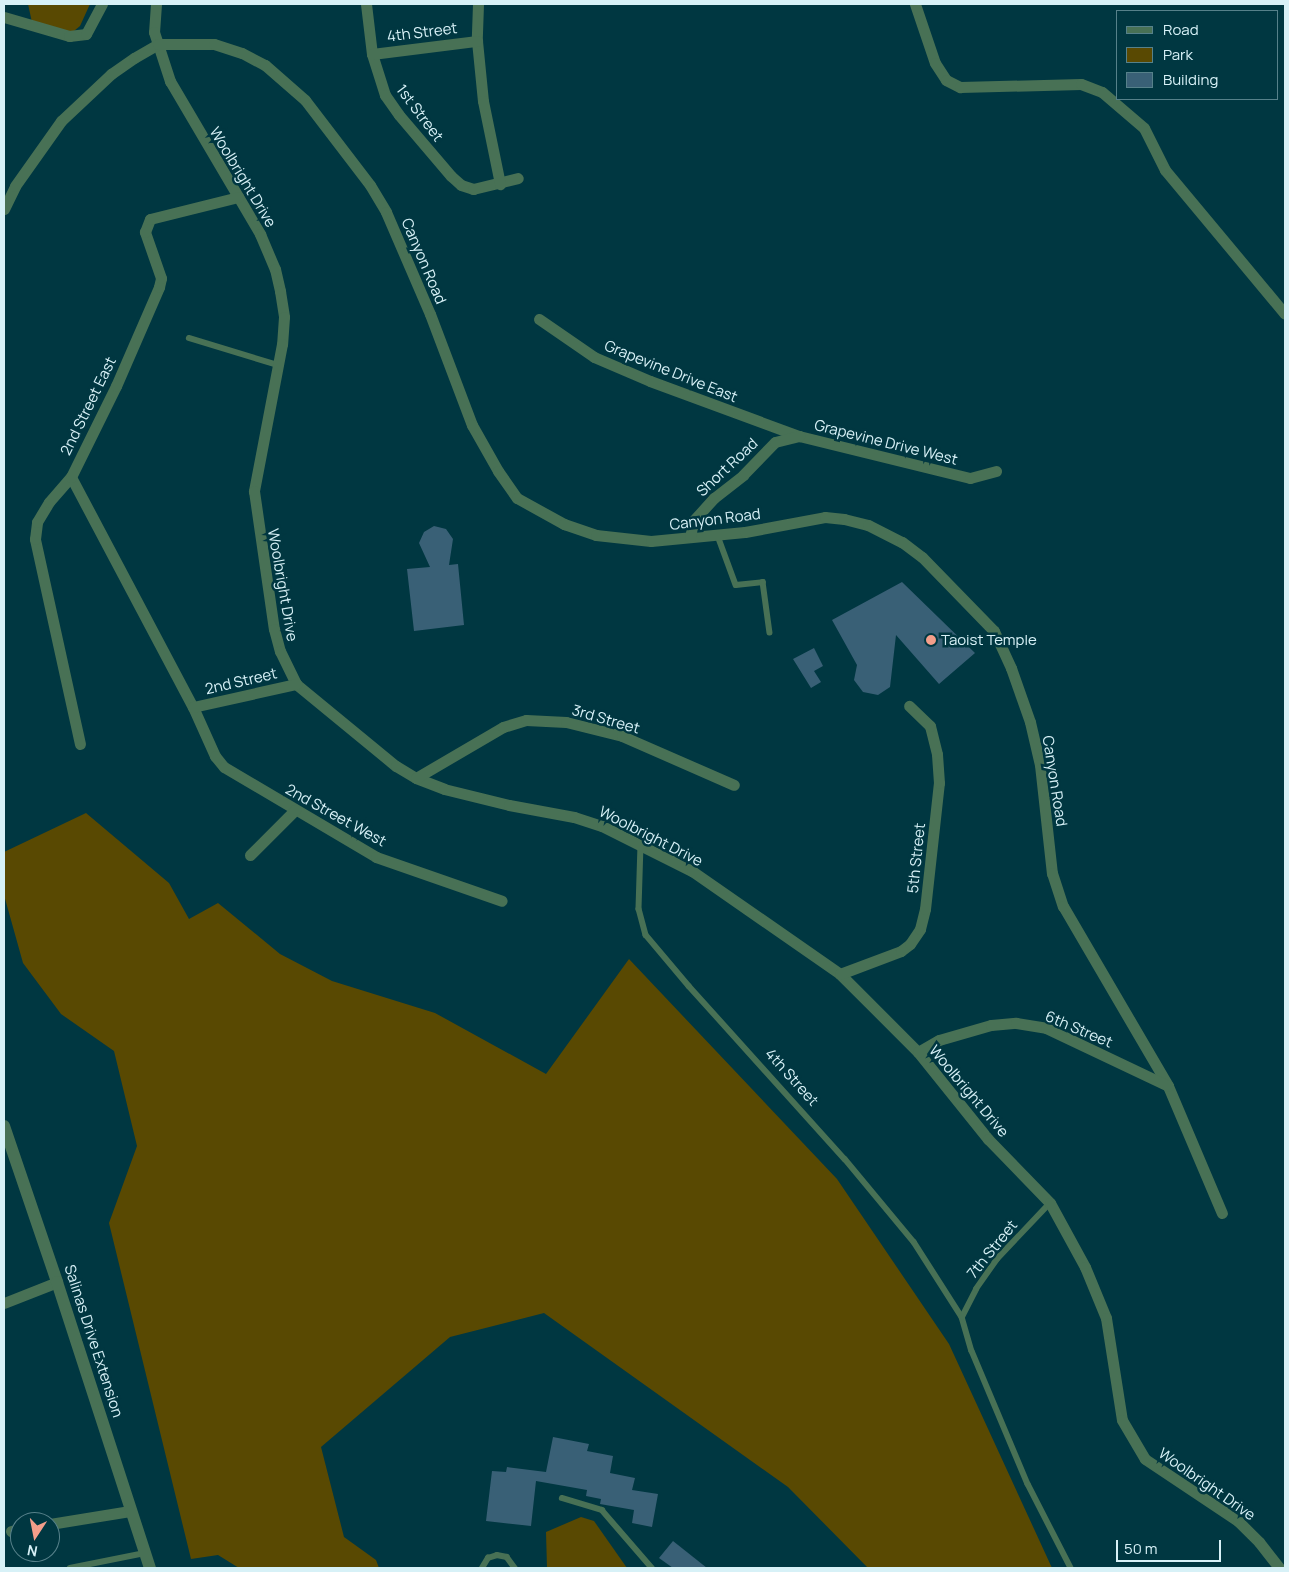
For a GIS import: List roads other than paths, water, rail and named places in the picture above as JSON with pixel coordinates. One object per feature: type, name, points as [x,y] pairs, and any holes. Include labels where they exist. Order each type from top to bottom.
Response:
[{"type":"street","points":[[4,17],[69,36],[86,34],[102,4]]},
{"type":"street","name":"Woolbright Drive","points":[[156,4],[154,32],[170,81],[260,234],[275,269],[280,291],[284,317],[278,365],[254,490],[258,531],[274,629],[280,651],[296,684],[396,766],[416,778],[444,789],[509,805],[574,817],[602,826],[692,871],[840,974],[918,1052],[988,1139],[1050,1204],[1085,1267],[1106,1318],[1116,1395],[1122,1420],[1132,1440],[1145,1459],[1238,1520],[1259,1542],[1278,1568]]},
{"type":"street","name":"1st Street","points":[[366,4],[372,54],[385,95],[399,116],[461,185],[473,189],[500,184]]},
{"type":"street","points":[[478,4],[477,41],[483,101],[500,184],[518,178]]},
{"type":"street","points":[[915,4],[935,63],[946,80],[960,86],[1081,84],[1102,92],[1144,128],[1165,170],[1285,314]]},
{"type":"street","name":"4th Street","points":[[372,54],[477,41]]},
{"type":"street","points":[[4,209],[15,186],[61,121],[111,74],[158,44]]},
{"type":"street","name":"Canyon Road","points":[[158,44],[214,44],[242,53],[265,65],[304,100],[370,184],[386,212],[430,314],[472,424],[498,472],[517,498],[564,524],[596,535],[651,541],[718,536],[825,518],[844,519],[868,525],[902,542],[922,557],[994,631],[1011,668],[1030,722],[1040,765],[1052,873],[1063,906],[1168,1086],[1222,1213]]},
{"type":"street","name":"2nd Street East","points":[[193,707],[71,477],[116,386],[159,286],[161,278],[145,232],[150,219],[238,197]]},
{"type":"street","name":"Grapevine Drive East","points":[[539,319],[594,357],[650,381],[799,436]]},
{"type":"street","name":"Short Road","points":[[690,537],[694,520],[714,498],[743,475],[775,442],[799,436]]},
{"type":"street","name":"Grapevine Drive West","points":[[799,436],[970,478],[996,471]]},
{"type":"street","points":[[71,477],[45,508],[38,522],[34,539],[80,744]]},
{"type":"street","name":"2nd Street","points":[[193,707],[296,684]]},
{"type":"street","name":"5th Street","points":[[840,974],[901,951],[910,944],[920,929],[925,909],[939,783],[937,754],[930,726],[909,706]]},
{"type":"street","name":"2nd Street West","points":[[193,707],[215,756],[224,767],[376,856],[502,901]]},
{"type":"street","name":"3rd Street","points":[[416,778],[503,727],[526,720],[566,722],[622,736],[734,785]]},
{"type":"street","points":[[250,854],[295,810]]},
{"type":"street","name":"6th Street","points":[[918,1052],[939,1040],[991,1025],[1016,1023],[1046,1028],[1168,1086]]},
{"type":"street","name":"Salinas Drive Extension","points":[[4,1126],[150,1568]]},
{"type":"street","points":[[4,1304],[57,1282]]},
{"type":"street","points":[[60,1522],[130,1511]]},
{"type":"lane","points":[[189,338],[278,365]]},
{"type":"lane","points":[[718,536],[736,586],[763,582],[770,633]]},
{"type":"lane","name":"4th Street","points":[[641,845],[639,909],[646,935],[689,986],[845,1159],[914,1242],[962,1317],[972,1351],[1028,1484],[1071,1568]]},
{"type":"lane","name":"7th Street","points":[[962,1317],[976,1289],[998,1259],[1050,1204]]},
{"type":"lane","points":[[562,1498],[602,1510],[652,1568]]},
{"type":"lane","points":[[70,1568],[144,1553]]},
{"type":"lane","points":[[482,1568],[488,1558],[497,1555],[507,1557],[516,1568]]},
{"type":"place","name":"Taoist Temple","points":[[931,640]]}]
